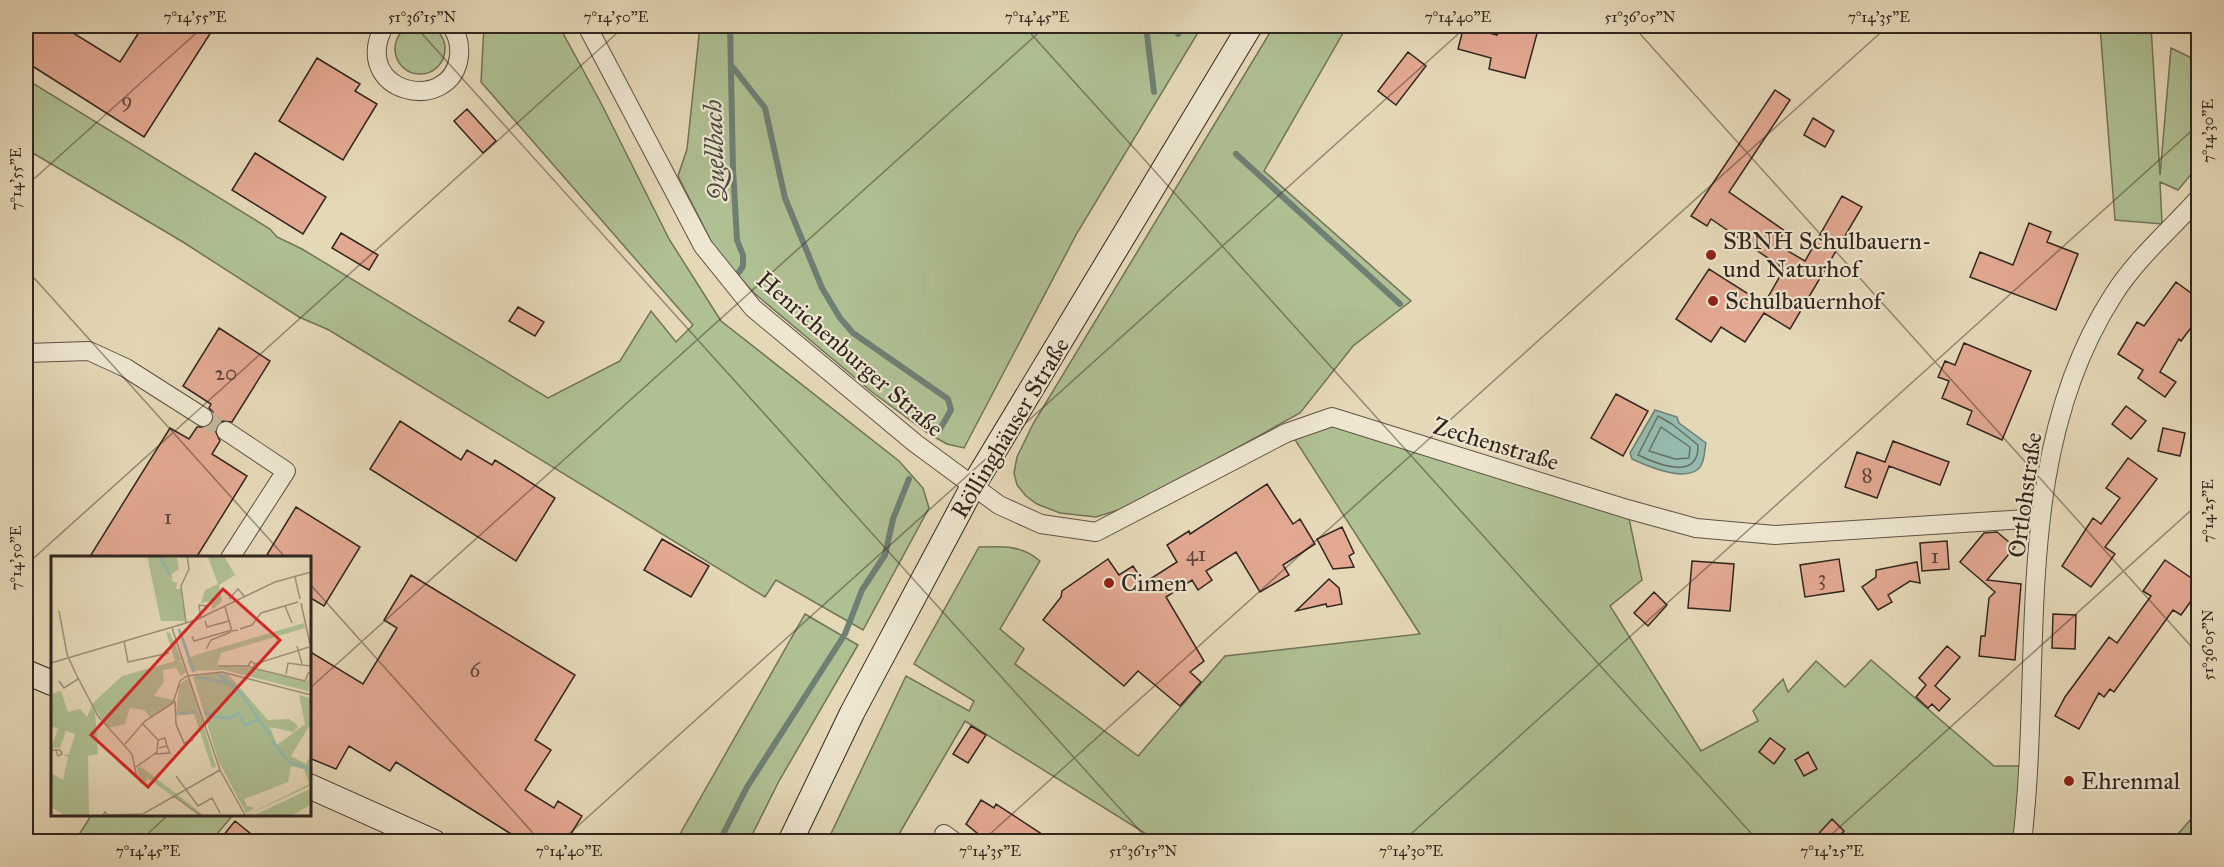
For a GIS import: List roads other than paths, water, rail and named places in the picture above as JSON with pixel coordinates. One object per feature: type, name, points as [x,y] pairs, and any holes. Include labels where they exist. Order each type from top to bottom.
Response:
[{"type":"main road","name":"Röllinghäuser Straße","points":[[790,842],[852,713],[973,486],[1250,26]]},
{"type":"main road","points":[[26,672],[51,683]]},
{"type":"main road","points":[[310,786],[434,842]]},
{"type":"street","points":[[383,26],[377,40],[376,55],[381,70],[390,82],[404,90],[419,92],[432,90],[453,74],[458,60],[459,45],[451,26]]},
{"type":"street","name":"Henrichenburger Straße","points":[[587,26],[703,246],[753,308],[915,443],[973,486]]},
{"type":"street","name":"Ortlohstraße","points":[[2022,842],[2041,518],[2050,453],[2071,385],[2090,335],[2115,292],[2199,199]]},
{"type":"street","points":[[26,353],[89,351],[126,368],[203,417]]},
{"type":"street","name":"Zechenstraße","points":[[973,486],[999,505],[1041,524],[1096,532],[1286,433],[1332,417],[1627,509],[1696,528],[1774,535],[2041,518]]},
{"type":"street","points":[[226,431],[285,471],[231,556]]},
{"type":"water","points":[[1655,410],[1677,417],[1679,423],[1706,443],[1703,461],[1697,470],[1682,474],[1673,473],[1632,459],[1630,453]]},
{"type":"waterway","name":"Quellbach","points":[[730,26],[737,240],[743,255],[743,266],[739,272]]},
{"type":"waterway","points":[[1146,26],[1154,92]]},
{"type":"waterway","points":[[1174,26],[1178,34]]},
{"type":"waterway","points":[[731,65],[765,108],[785,198],[822,288],[840,318],[853,333],[948,399],[951,410],[940,429]]},
{"type":"waterway","points":[[1236,154],[1400,304]]},
{"type":"waterway","points":[[719,842],[747,787],[845,634],[862,590],[885,555],[893,519],[909,479]]},
{"type":"tunnel","points":[[203,417],[226,431]]},
{"type":"place","name":"SBNH Schulbauern- und Naturhof","points":[[1711,255]]},
{"type":"place","name":"Schulbauernhof","points":[[1713,301]]},
{"type":"place","name":"Cimen","points":[[1109,583]]},
{"type":"place","name":"Ehrenmal","points":[[2069,781]]}]
